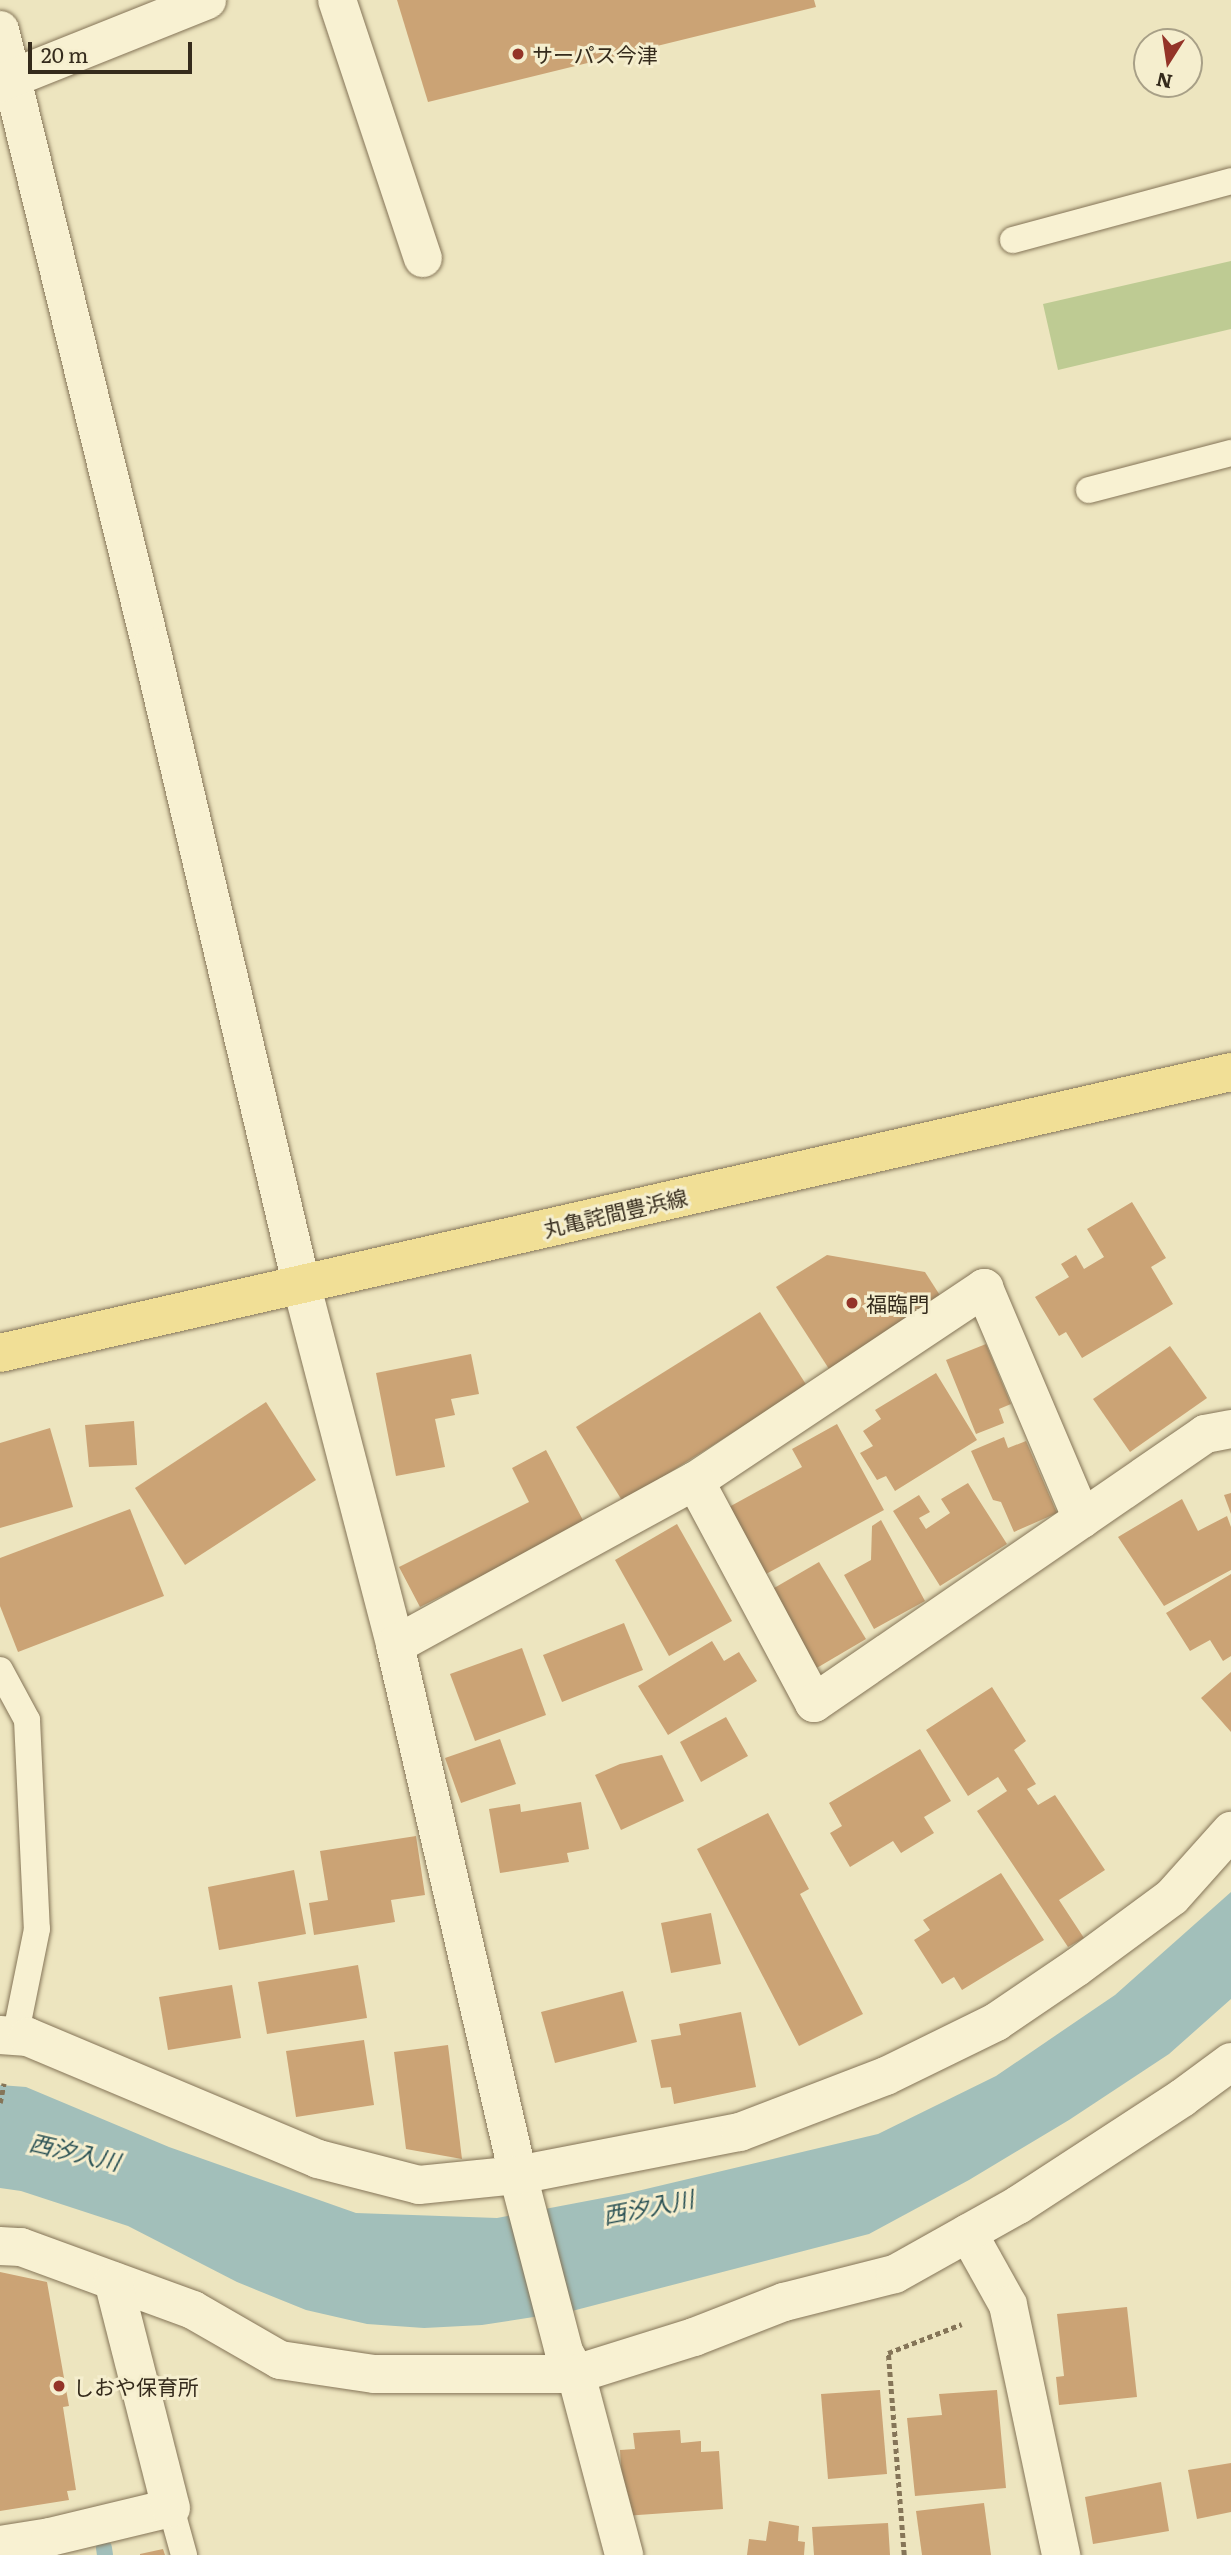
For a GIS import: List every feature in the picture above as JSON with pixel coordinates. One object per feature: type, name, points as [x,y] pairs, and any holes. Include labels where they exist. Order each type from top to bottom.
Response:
[{"type":"main road","name":"丸亀詫間豊浜線","points":[[0,1353],[1231,1072]]},
{"type":"street","points":[[6,80],[207,0]]},
{"type":"street","points":[[337,0],[423,258]]},
{"type":"street","points":[[0,30],[6,80],[301,1283],[395,1645],[521,2185],[624,2555]]},
{"type":"street","points":[[395,1645],[695,1481],[984,1288],[1082,1519]]},
{"type":"street","points":[[695,1481],[814,1703],[1205,1434],[1231,1429]]},
{"type":"street","points":[[7,2036],[28,2037],[317,2159],[419,2185],[521,2185],[740,2132],[886,2076],[996,2022],[1172,1897],[1231,1831]]},
{"type":"street","points":[[0,2246],[21,2247],[193,2310],[280,2360],[374,2374],[570,2363],[694,2337],[784,2302],[895,2274],[1018,2205],[1182,2098],[1231,2062]]},
{"type":"street","points":[[968,2233],[1008,2305],[1061,2555]]},
{"type":"street","points":[[0,2545],[50,2537],[170,2508],[113,2281]]},
{"type":"lane","points":[[1013,240],[1231,181]]},
{"type":"lane","points":[[1089,490],[1231,453]]},
{"type":"lane","points":[[0,1670],[27,1720],[37,1929],[7,2036]]},
{"type":"lane","points":[[170,2508],[184,2555]]},
{"type":"path","points":[[904,2555],[888,2353],[1008,2305]]},
{"type":"green space","points":[[1231,261],[1231,329],[1058,370],[1043,304]]},
{"type":"water","name":"西汐入川","points":[[1231,1892],[1231,1999],[1169,2054],[1069,2120],[969,2180],[869,2234],[572,2311],[482,2325],[424,2328],[367,2324],[306,2310],[237,2282],[128,2226],[21,2191],[0,2188],[0,2085],[26,2087],[169,2147],[356,2213],[497,2218],[629,2193],[878,2134],[996,2076],[1115,1995]]},
{"type":"building","name":"サーパス今津","points":[[397,0],[814,0],[816,7],[428,102]]},
{"type":"building","points":[[1132,1202],[1166,1258],[1151,1267],[1173,1304],[1082,1358],[1066,1332],[1059,1336],[1035,1297],[1069,1277],[1061,1264],[1076,1255],[1084,1269],[1104,1257],[1087,1229]]},
{"type":"building","points":[[827,1255],[925,1272],[941,1297],[829,1369],[776,1287]]},
{"type":"building","points":[[760,1312],[807,1386],[623,1502],[576,1427]]},
{"type":"building","points":[[986,1344],[1011,1404],[999,1409],[1004,1423],[976,1434],[946,1360]]},
{"type":"building","points":[[1170,1346],[1207,1398],[1130,1452],[1093,1399]]},
{"type":"building","points":[[471,1354],[479,1394],[451,1399],[455,1415],[435,1419],[445,1467],[396,1476],[376,1373]]},
{"type":"building","points":[[936,1373],[977,1440],[895,1491],[886,1476],[877,1480],[860,1453],[873,1446],[863,1431],[881,1419],[875,1410]]},
{"type":"building","points":[[266,1402],[316,1480],[185,1565],[135,1488]]},
{"type":"building","points":[[134,1421],[137,1465],[89,1467],[85,1425]]},
{"type":"building","points":[[837,1424],[884,1510],[766,1574],[729,1507],[802,1467],[792,1449]]},
{"type":"building","points":[[50,1428],[73,1507],[0,1528],[0,1443]]},
{"type":"building","points":[[1004,1437],[1008,1448],[1026,1441],[1057,1513],[1014,1532],[1001,1502],[993,1500],[971,1451]]},
{"type":"building","points":[[546,1450],[585,1524],[420,1607],[399,1567],[529,1502],[512,1468]]},
{"type":"building","points":[[968,1483],[1007,1544],[940,1586],[893,1511],[919,1495],[930,1512],[919,1518],[926,1529],[950,1513],[941,1499]]},
{"type":"building","points":[[1231,1493],[1231,1514],[1224,1495]]},
{"type":"building","points":[[1182,1499],[1198,1531],[1227,1516],[1231,1527],[1231,1570],[1164,1606],[1118,1537]]},
{"type":"building","points":[[130,1509],[164,1596],[18,1652],[0,1606],[0,1558]]},
{"type":"building","points":[[881,1520],[925,1601],[874,1629],[844,1575],[871,1560],[872,1526]]},
{"type":"building","points":[[677,1524],[732,1621],[669,1656],[615,1560]]},
{"type":"building","points":[[819,1562],[866,1639],[815,1669],[769,1591]]},
{"type":"building","points":[[1231,1574],[1231,1656],[1223,1661],[1210,1640],[1190,1651],[1166,1613]]},
{"type":"building","points":[[624,1623],[643,1670],[562,1702],[543,1655]]},
{"type":"building","points":[[712,1641],[724,1661],[739,1652],[757,1681],[668,1735],[638,1686]]},
{"type":"building","points":[[522,1648],[546,1715],[475,1741],[450,1674]]},
{"type":"building","points":[[1231,1672],[1231,1732],[1201,1698]]},
{"type":"building","points":[[992,1687],[1026,1741],[1014,1750],[1036,1784],[1027,1789],[1038,1805],[1055,1795],[1105,1870],[1059,1900],[1084,1938],[1068,1947],[977,1811],[1007,1791],[998,1777],[968,1796],[926,1730]]},
{"type":"building","points":[[726,1717],[748,1756],[701,1782],[680,1742]]},
{"type":"building","points":[[500,1739],[516,1784],[461,1803],[445,1758]]},
{"type":"building","points":[[920,1749],[951,1801],[924,1817],[934,1833],[901,1853],[893,1841],[850,1867],[830,1833],[842,1826],[829,1803]]},
{"type":"building","points":[[662,1755],[684,1801],[621,1830],[595,1775],[620,1764]]},
{"type":"building","points":[[581,1802],[589,1849],[567,1853],[569,1862],[500,1873],[489,1809],[520,1804],[521,1812]]},
{"type":"building","points":[[768,1813],[809,1889],[800,1894],[863,2014],[799,2046],[697,1849]]},
{"type":"building","points":[[416,1836],[425,1895],[391,1900],[395,1922],[314,1935],[309,1903],[328,1900],[320,1851]]},
{"type":"building","points":[[294,1870],[306,1934],[219,1950],[208,1887]]},
{"type":"building","points":[[1001,1873],[1044,1940],[962,1990],[954,1977],[942,1984],[914,1940],[930,1930],[923,1920]]},
{"type":"building","points":[[711,1913],[721,1964],[671,1973],[661,1923]]},
{"type":"building","points":[[358,1965],[367,2018],[267,2034],[258,1982]]},
{"type":"building","points":[[232,1985],[241,2038],[168,2050],[159,1997]]},
{"type":"building","points":[[623,1991],[637,2042],[555,2063],[541,2012]]},
{"type":"building","points":[[741,2012],[756,2087],[674,2104],[671,2087],[661,2088],[651,2040],[681,2035],[679,2024]]},
{"type":"building","points":[[364,2040],[374,2105],[296,2117],[286,2051]]},
{"type":"building","points":[[448,2045],[462,2159],[406,2149],[394,2052]]},
{"type":"building","points":[[0,2272],[47,2282],[69,2406],[63,2407],[76,2490],[67,2491],[69,2500],[0,2511]]},
{"type":"building","points":[[1127,2307],[1137,2397],[1059,2405],[1056,2377],[1064,2376],[1057,2314]]},
{"type":"building","points":[[880,2390],[887,2474],[828,2479],[821,2394]]},
{"type":"building","points":[[997,2390],[1006,2488],[915,2496],[907,2418],[942,2415],[939,2394]]},
{"type":"building","points":[[680,2430],[681,2443],[701,2441],[701,2452],[719,2451],[723,2509],[624,2516],[620,2450],[635,2449],[633,2433]]},
{"type":"building","points":[[1231,2463],[1231,2512],[1197,2519],[1188,2470]]},
{"type":"building","points":[[1161,2482],[1169,2531],[1093,2544],[1085,2497]]},
{"type":"building","points":[[984,2503],[991,2555],[922,2555],[916,2511]]},
{"type":"building","points":[[769,2521],[799,2526],[798,2541],[805,2542],[804,2555],[747,2555],[749,2539],[766,2541]]},
{"type":"building","points":[[888,2523],[890,2555],[814,2555],[812,2527]]},
{"type":"building","points":[[163,2549],[165,2555],[140,2555],[140,2554]]},
{"type":"waterway","points":[[104,2548],[105,2555]]},
{"type":"place","name":"サーパス今津","points":[[518,54]]},
{"type":"place","name":"福臨門","points":[[852,1303]]},
{"type":"place","name":"しおや保育所","points":[[59,2386]]}]
